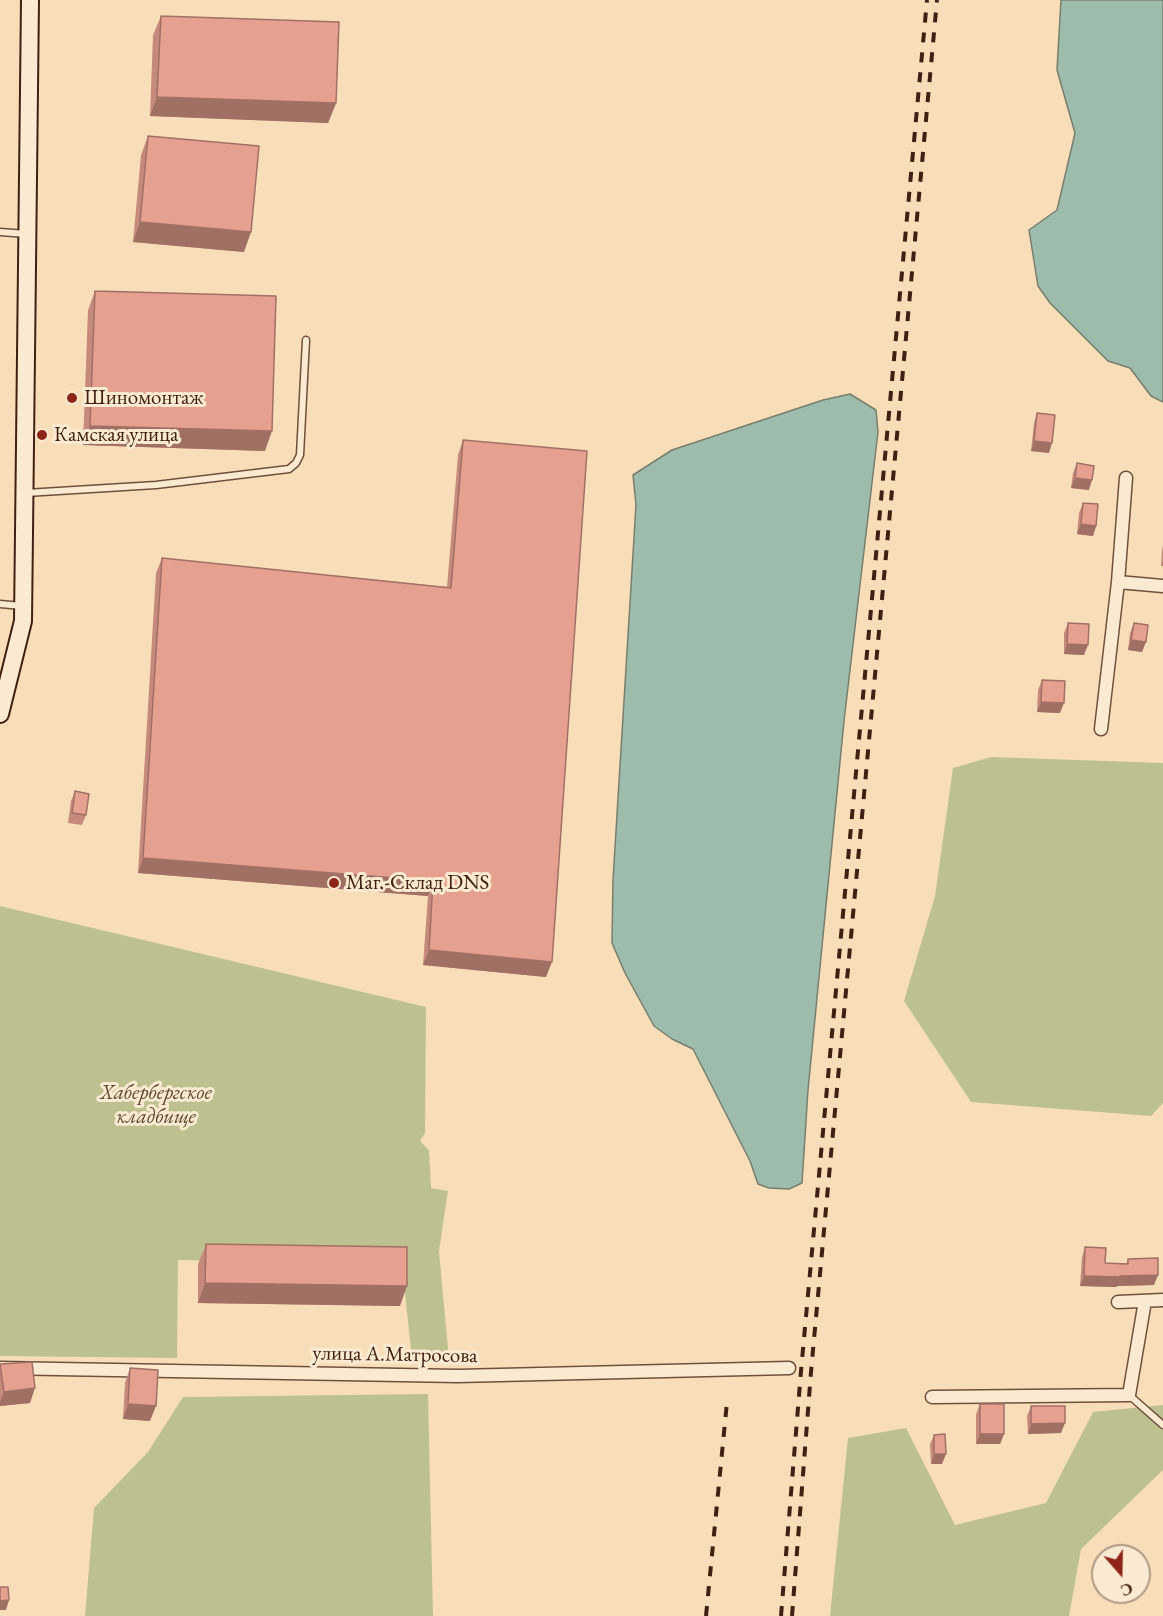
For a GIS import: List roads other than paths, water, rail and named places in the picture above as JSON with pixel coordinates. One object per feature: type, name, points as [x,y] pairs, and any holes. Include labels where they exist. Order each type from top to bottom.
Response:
[{"type":"main road","points":[[0,714],[23,621],[30,0]]},
{"type":"street","points":[[1101,729],[1118,582],[1126,478]]},
{"type":"street","points":[[1118,582],[1163,586]]},
{"type":"street","points":[[1118,1302],[1163,1300]]},
{"type":"street","points":[[932,1397],[1129,1395],[1145,1301]]},
{"type":"street","name":"улица А.Матросова","points":[[0,1368],[458,1376],[789,1368]]},
{"type":"lane","points":[[0,232],[27,234]]},
{"type":"lane","points":[[24,494],[156,485],[289,469],[297,463],[300,455],[306,340]]},
{"type":"lane","points":[[0,604],[23,606]]},
{"type":"lane","points":[[1129,1395],[1163,1425]]},
{"type":"railway","points":[[781,1616],[801,1371],[927,0]]},
{"type":"railway","points":[[792,1616],[811,1372],[937,0]]},
{"type":"railway","points":[[706,1616],[727,1402]]},
{"type":"place","name":"Шиномонтаж","points":[[72,398]]},
{"type":"place","name":"Камская улица","points":[[42,435]]},
{"type":"place","name":"Маг.-Склад DNS","points":[[334,883]]},
{"type":"park label","name":"Хабербергское кладбище","points":[[156,1105]]}]
